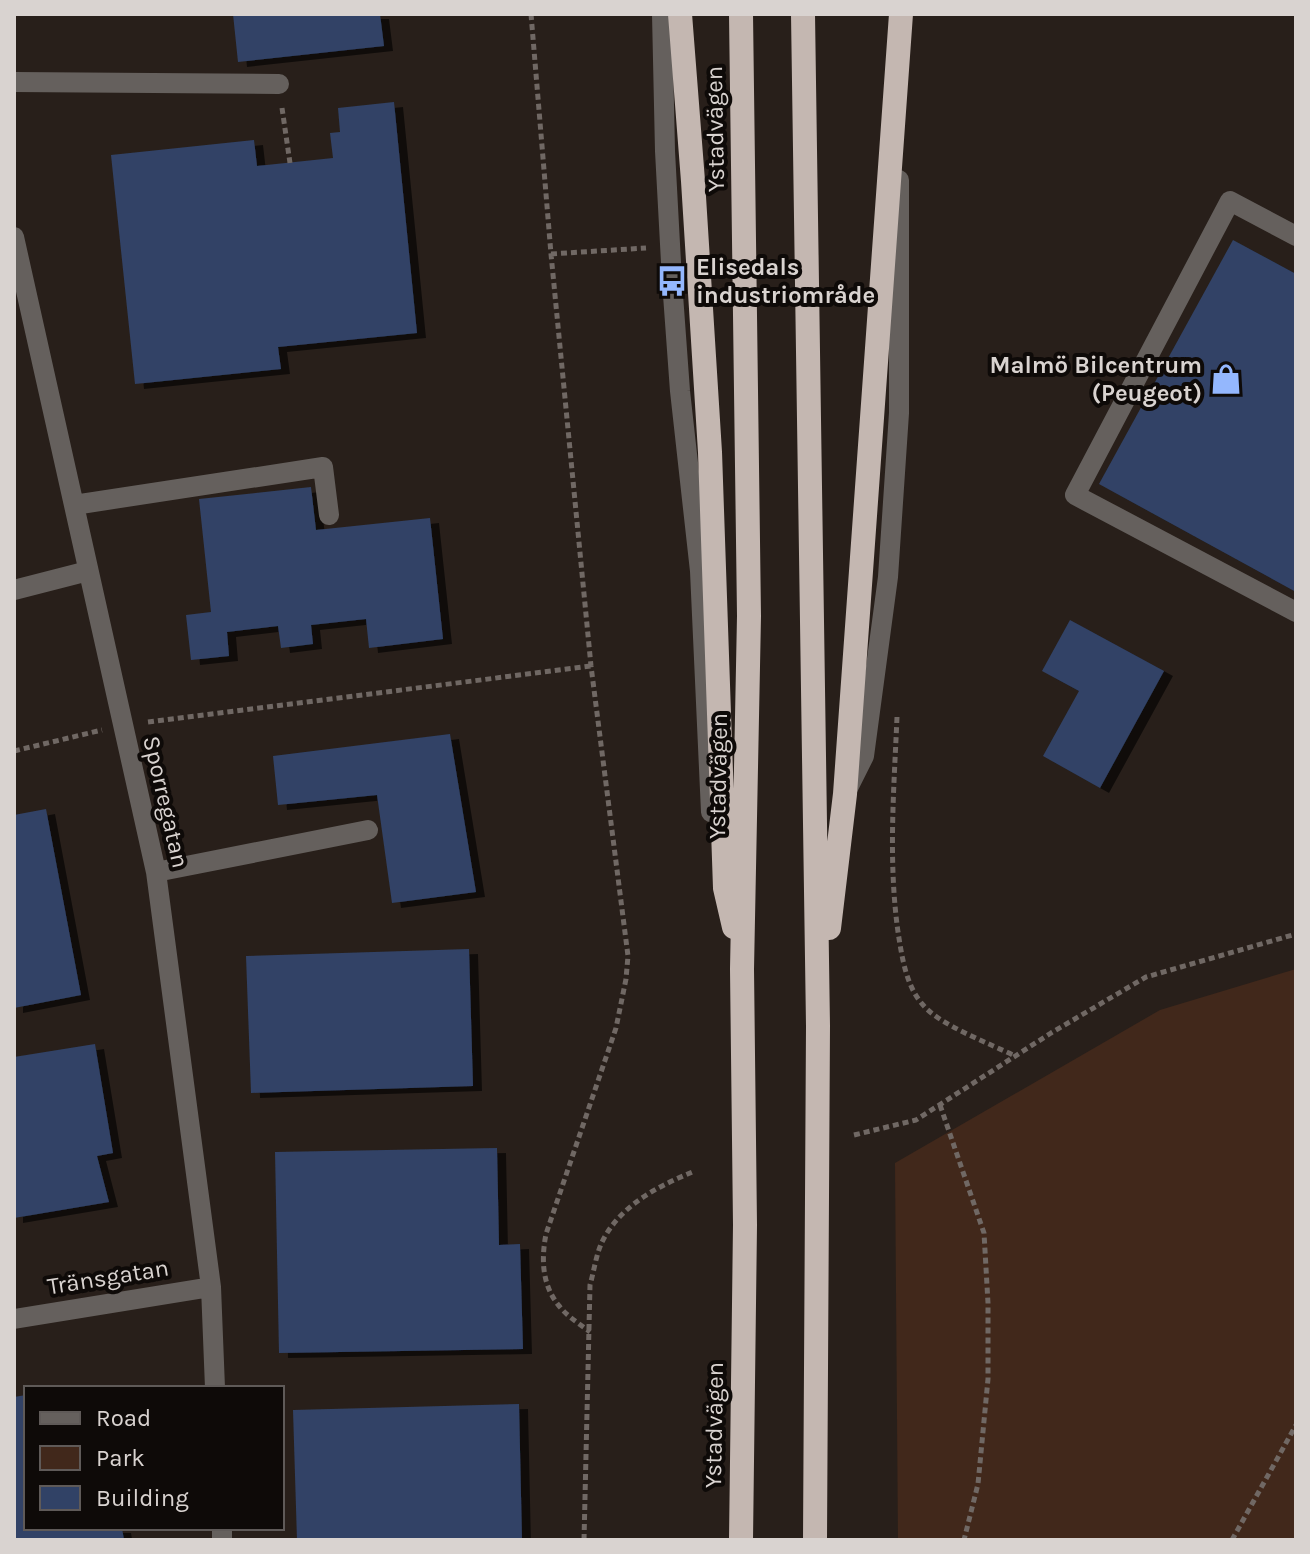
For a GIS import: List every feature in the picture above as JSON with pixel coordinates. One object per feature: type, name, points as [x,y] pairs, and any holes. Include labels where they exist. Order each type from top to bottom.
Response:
[{"type":"highway","points":[[680,14],[710,452],[725,888],[742,969]]},
{"type":"highway","name":"Ystadvägen","points":[[741,14],[749,616],[742,969],[745,1225],[741,1540]]},
{"type":"highway","points":[[803,14],[818,1026],[815,1540]]},
{"type":"highway","points":[[818,1026],[845,794],[900,22]]},
{"type":"street","name":"Ystadvägen","points":[[662,14],[664,139],[672,281],[680,391],[700,571],[711,830],[725,888]]},
{"type":"street","points":[[14,82],[279,84]]},
{"type":"street","points":[[1296,236],[1230,201],[1075,495],[1296,612]]},
{"type":"street","name":"Sporregatan","points":[[14,237],[156,872],[211,1287],[215,1386]]},
{"type":"street","points":[[74,505],[323,467],[329,515]]},
{"type":"street","points":[[14,590],[88,571]]},
{"type":"street","points":[[156,872],[368,830]]},
{"type":"street","name":"Tränsgatan","points":[[14,1319],[211,1287]]},
{"type":"path","points":[[531,14],[591,666],[628,956],[616,1028],[546,1234],[542,1254],[550,1292],[561,1309],[590,1332]]},
{"type":"path","points":[[279,84],[290,163]]},
{"type":"path","points":[[551,254],[658,247]]},
{"type":"path","points":[[14,751],[122,725],[591,666]]},
{"type":"path","points":[[897,712],[891,843],[893,894],[900,944],[912,989],[934,1017],[1015,1056]]},
{"type":"path","points":[[854,1135],[916,1120],[1146,977],[1296,934]]},
{"type":"path","points":[[940,1105],[984,1233],[988,1303],[988,1379],[978,1484],[964,1540]]},
{"type":"path","points":[[584,1540],[590,1285],[602,1242],[614,1223],[630,1208],[663,1184],[695,1171]]},
{"type":"path","points":[[1232,1540],[1296,1425]]},
{"type":"green space","points":[[1296,969],[1296,1540],[898,1540],[895,1163],[1160,1010]]},
{"type":"building","points":[[233,14],[380,14],[384,46],[238,62]]},
{"type":"building","points":[[394,102],[417,333],[278,347],[281,369],[135,384],[111,155],[254,140],[257,166],[333,158],[330,133],[340,132],[338,108]]},
{"type":"building","name":"Malmö Bilcentrum (Peugeot)","points":[[1233,240],[1296,274],[1296,592],[1099,484]]},
{"type":"building","points":[[311,487],[316,530],[430,518],[443,639],[369,648],[366,619],[311,625],[313,644],[281,648],[278,626],[227,632],[229,656],[191,660],[186,615],[211,612],[199,499]]},
{"type":"building","points":[[1070,620],[1164,671],[1100,788],[1043,756],[1079,691],[1042,671]]},
{"type":"building","points":[[450,734],[476,892],[392,903],[377,795],[278,805],[273,756]]},
{"type":"building","points":[[46,809],[81,995],[14,1008],[14,815]]},
{"type":"building","points":[[469,949],[473,1086],[251,1093],[246,956]]},
{"type":"building","points":[[95,1044],[113,1153],[97,1156],[109,1202],[14,1218],[14,1057]]},
{"type":"building","points":[[497,1148],[499,1245],[520,1244],[523,1349],[279,1353],[275,1152]]},
{"type":"building","points":[[24,1395],[24,1530],[122,1530],[124,1540],[14,1540],[14,1397]]},
{"type":"building","points":[[519,1404],[522,1540],[297,1540],[293,1410]]},
{"type":"place","name":"Elisedals industriområde","points":[[672,281]]},
{"type":"place","name":"Malmö Bilcentrum (Peugeot)","points":[[1226,379]]}]
